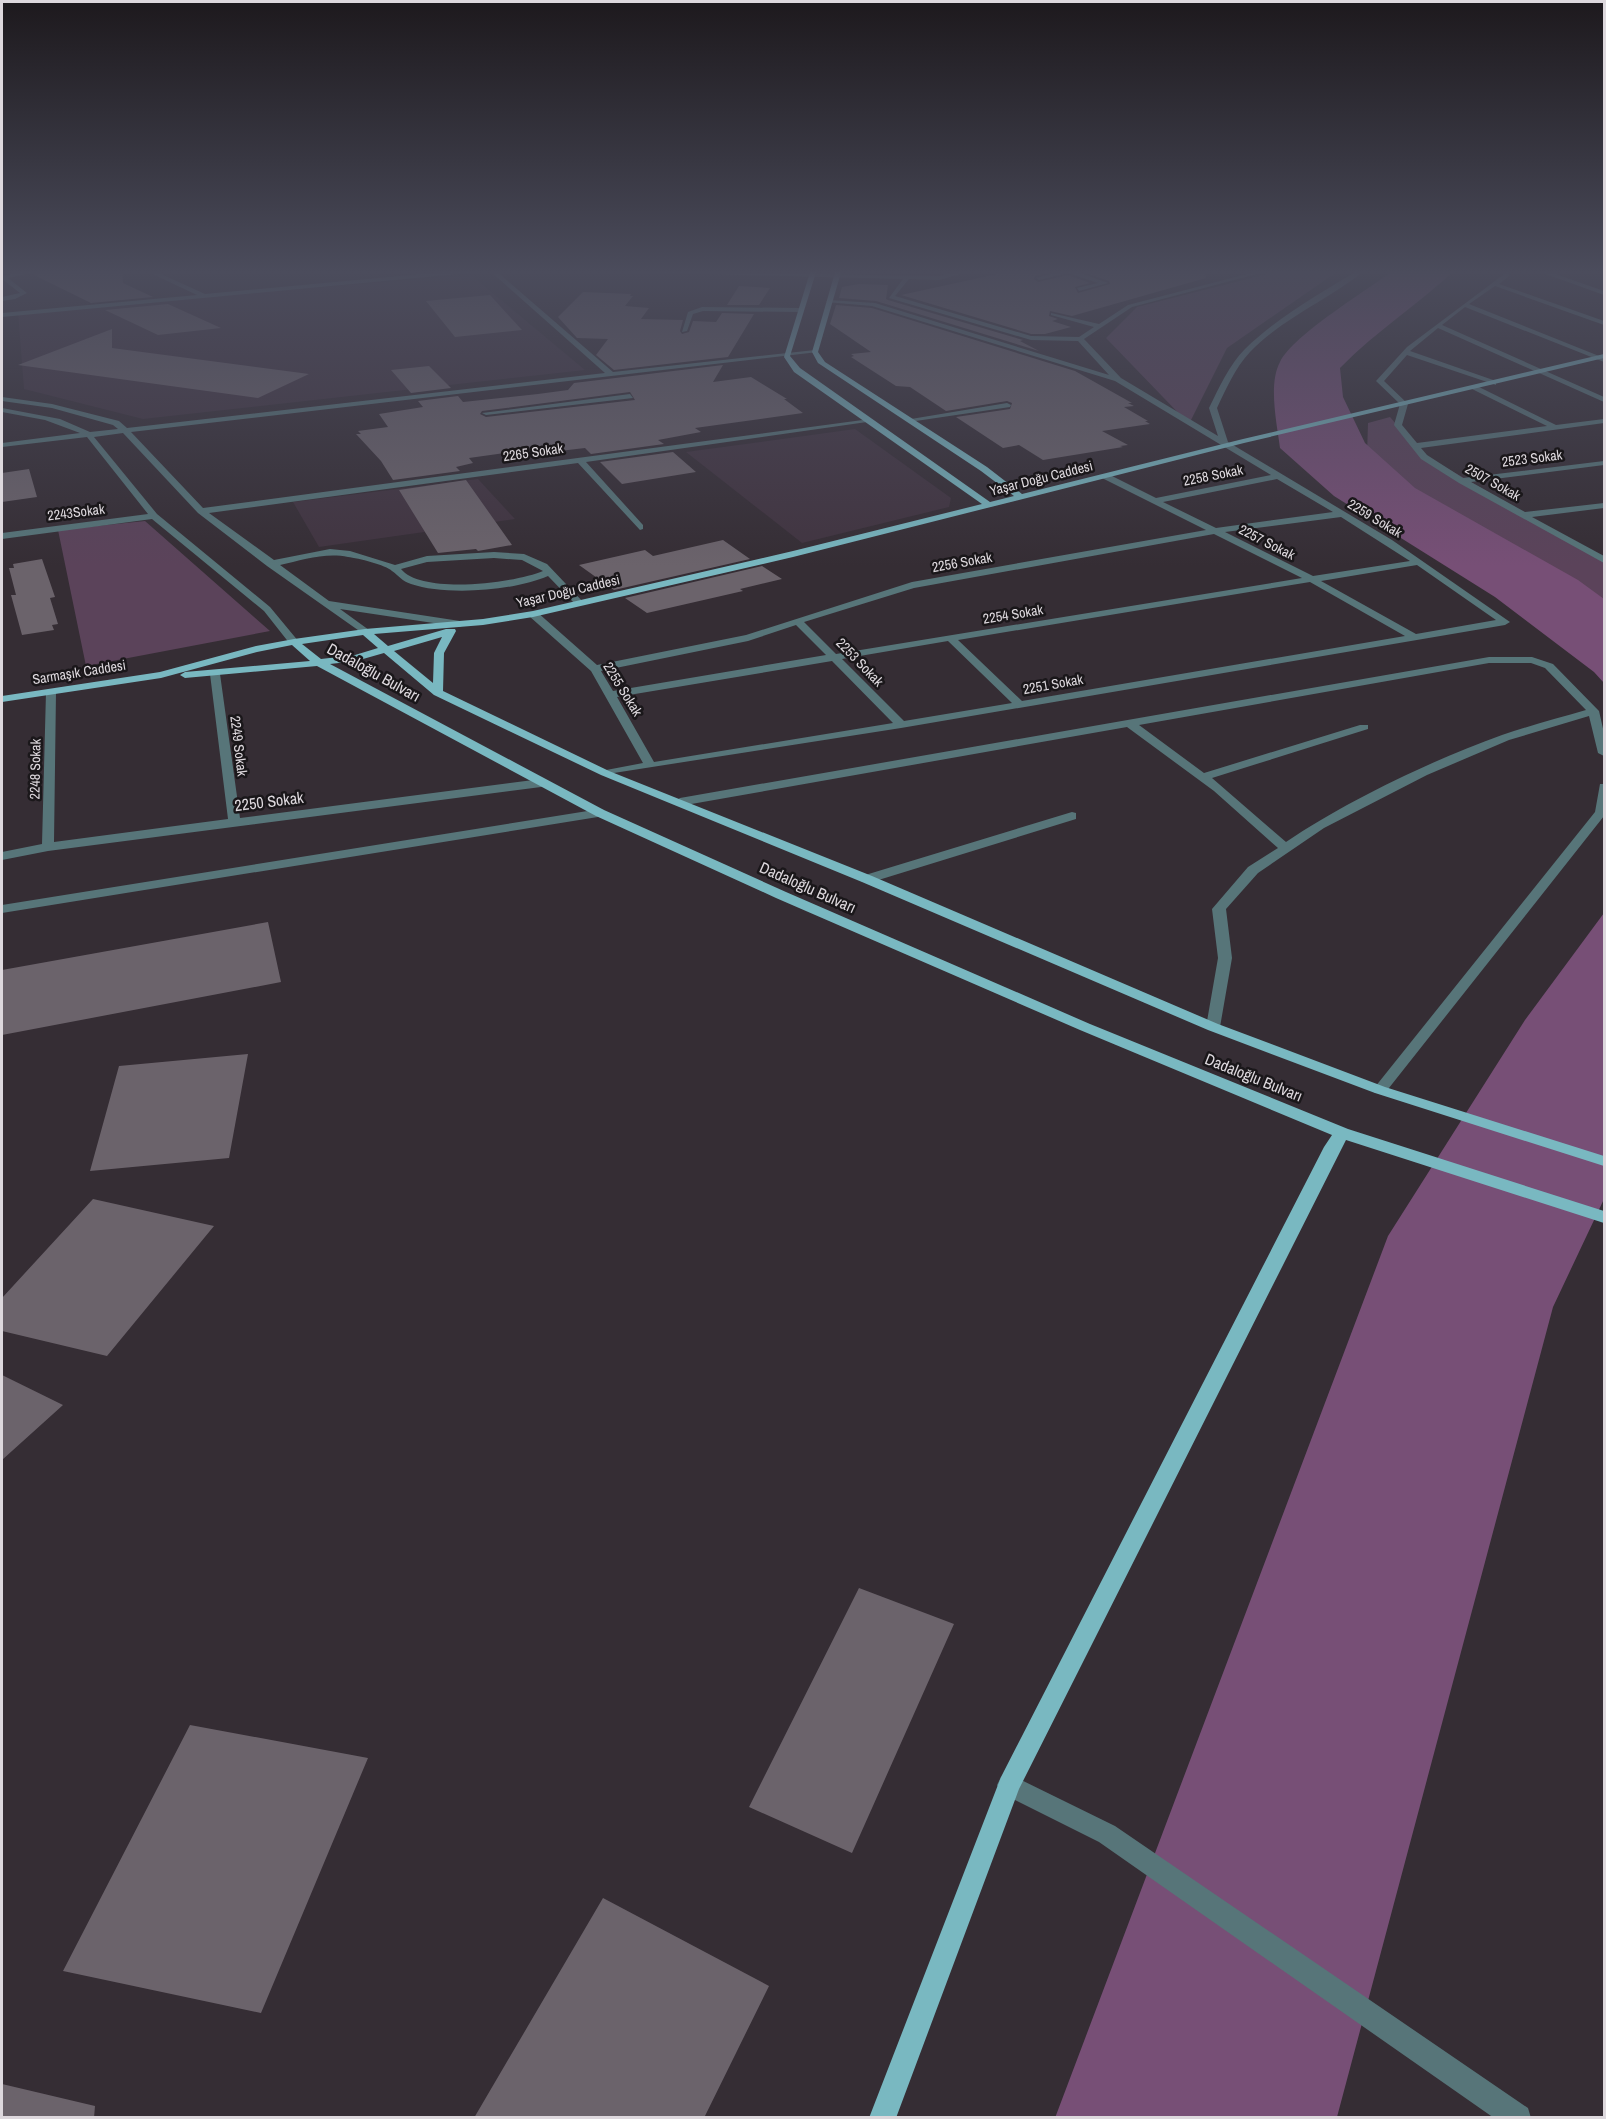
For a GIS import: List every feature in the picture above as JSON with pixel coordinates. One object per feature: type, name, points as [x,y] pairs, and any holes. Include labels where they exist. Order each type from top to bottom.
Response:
[{"type":"main road","points":[[795,368],[989,505]]},
{"type":"main road","points":[[829,368],[984,469],[1021,497]]},
{"type":"main road","name":"Yaşar Doğu Caddesi","points":[[483,622],[533,614],[793,554],[1225,446],[1556,368]]},
{"type":"main road","points":[[161,675],[294,642],[365,632],[483,622]]},
{"type":"main road","points":[[161,675],[215,674],[319,663],[388,650],[483,622]]},
{"type":"main road","name":"Dadaloğlu Bulvarı","points":[[365,632],[438,693],[605,773],[867,879],[1213,1027],[1380,1090],[1605,1161]]},
{"type":"main road","points":[[438,693],[439,653],[450,632]]},
{"type":"main road","name":"Dadaloğlu Bulvarı","points":[[294,642],[319,663],[541,783],[600,813],[781,895],[1074,1023],[1342,1133],[1605,1217]]},
{"type":"main road","name":"Sarmaşık Caddesi","points":[[2,699],[161,675]]},
{"type":"main road","points":[[882,2118],[1010,1785],[1332,1147],[1342,1133]]},
{"type":"street","points":[[604,368],[611,374]]},
{"type":"street","points":[[2,445],[670,368]]},
{"type":"street","points":[[1079,368],[1118,380]]},
{"type":"street","points":[[1107,368],[1118,380]]},
{"type":"street","points":[[1225,446],[1213,408],[1235,368]]},
{"type":"street","points":[[1392,368],[1380,381],[1404,404]]},
{"type":"street","points":[[1451,368],[1493,383]]},
{"type":"street","points":[[1534,368],[1605,400]]},
{"type":"street","name":"2259 Sokak","points":[[1118,380],[1420,562],[1505,622]]},
{"type":"street","points":[[521,384],[528,392]]},
{"type":"street","points":[[1475,387],[1556,428]]},
{"type":"street","points":[[486,413],[630,396]]},
{"type":"street","name":"Dadaloğlu Bulvarı","points":[[2,399],[52,406],[116,423],[137,441],[201,511],[365,632]]},
{"type":"street","points":[[535,399],[542,407]]},
{"type":"street","name":"2507 Sokak","points":[[1404,404],[1398,425],[1424,457],[1462,481],[1602,557]]},
{"type":"street","points":[[909,420],[1007,405]]},
{"type":"street","points":[[2,410],[40,415],[78,428],[89,435]]},
{"type":"street","name":"2265 Sokak","points":[[201,511],[870,421]]},
{"type":"street","points":[[1416,446],[1605,421]]},
{"type":"street","name":"Dadaloğlu Bulvarı","points":[[89,435],[154,516],[267,609],[294,642]]},
{"type":"street","points":[[579,459],[640,527]]},
{"type":"street","name":"2523 Sokak","points":[[1462,481],[1605,463]]},
{"type":"street","name":"2257 Sokak","points":[[1105,476],[1311,579],[1414,638]]},
{"type":"street","name":"2258 Sokak","points":[[1154,501],[1276,476]]},
{"type":"street","points":[[1524,515],[1605,505]]},
{"type":"street","name":"2256 Sokak","points":[[595,669],[748,639],[912,585],[1214,531],[1342,514]]},
{"type":"street","name":"2243Sokak","points":[[2,536],[154,516]]},
{"type":"street","points":[[270,564],[336,552],[395,568],[427,559],[504,555],[537,560],[579,603]]},
{"type":"street","name":"2254 Sokak","points":[[610,695],[1420,562]]},
{"type":"street","points":[[395,568],[396,573],[403,577],[420,582],[466,587],[524,581],[550,571]]},
{"type":"street","points":[[326,603],[460,624]]},
{"type":"street","name":"2255 Sokak","points":[[533,614],[595,669],[650,765]]},
{"type":"street","name":"2253 Sokak","points":[[798,621],[901,725]]},
{"type":"street","name":"2251 Sokak","points":[[605,773],[1505,622]]},
{"type":"street","points":[[950,638],[1020,705]]},
{"type":"street","points":[[680,802],[1489,660],[1532,660],[1549,666],[1593,711],[1605,753]]},
{"type":"street","name":"2249 Sokak","points":[[215,674],[234,822]]},
{"type":"street","name":"2248 Sokak","points":[[48,847],[51,692]]},
{"type":"street","points":[[1213,1027],[1225,958],[1219,909],[1253,870],[1320,825],[1423,773],[1505,738],[1593,711]]},
{"type":"street","points":[[1129,723],[1202,777],[1286,848]]},
{"type":"street","points":[[1202,777],[1364,727]]},
{"type":"street","name":"2250 Sokak","points":[[2,856],[48,847],[541,783]]},
{"type":"street","points":[[1380,1090],[1601,812],[1605,787]]},
{"type":"street","points":[[2,909],[600,813]]},
{"type":"street","points":[[867,879],[1072,816]]},
{"type":"street","points":[[1010,1785],[1107,1834],[1518,2117]]},
{"type":"shaded area","points":[[22,368],[582,368],[585,370],[143,419],[24,389]]},
{"type":"shaded area","points":[[1135,368],[1217,368],[1189,424]]},
{"type":"shaded area","points":[[1277,368],[1340,368],[1343,397],[1365,443],[1415,488],[1578,580],[1604,599],[1604,683],[1594,672],[1495,597],[1334,496],[1280,448],[1274,393]]},
{"type":"shaded area","points":[[1390,417],[1421,453],[1604,558],[1604,605],[1436,511],[1367,455],[1368,423]]},
{"type":"shaded area","points":[[855,429],[951,498],[949,507],[802,543],[686,452]]},
{"type":"shaded area","points":[[478,479],[515,519],[319,547],[293,502]]},
{"type":"shaded area","points":[[145,521],[270,631],[86,666],[58,530]]},
{"type":"shaded area","points":[[1604,913],[1604,1199],[1553,1307],[1337,2117],[1055,2118],[1388,1236],[1525,1020]]},
{"type":"building","points":[[39,368],[263,368],[309,374],[258,398]]},
{"type":"building","points":[[431,368],[451,388],[411,393],[391,370]]},
{"type":"building","points":[[699,368],[721,368],[713,382],[751,377],[787,399],[784,399],[803,413],[695,428],[701,432],[658,440],[664,444],[591,454],[585,448],[551,452],[547,447],[469,458],[473,463],[456,467],[460,471],[393,480],[381,461],[356,434],[361,434],[358,431],[388,427],[379,414],[423,407],[418,401],[458,396],[463,402],[568,390],[574,383]],"holes":[[[630,392],[635,400],[486,417],[480,414],[482,411]]]},
{"type":"building","points":[[868,368],[1065,368],[1075,371],[1132,403],[1128,403],[1134,406],[1124,407],[1150,424],[1102,431],[1128,445],[1120,446],[1123,447],[1043,460],[1019,445],[1003,448],[956,417],[1010,409],[1012,403],[1007,401],[946,411],[910,387],[896,386]]},
{"type":"building","points":[[673,452],[696,472],[622,484],[600,462]]},
{"type":"building","points":[[29,469],[37,497],[2,502],[2,473]]},
{"type":"building","points":[[466,480],[512,545],[478,551],[476,549],[438,553],[399,490]]},
{"type":"building","points":[[723,540],[750,559],[614,590],[579,565],[645,550],[653,556]]},
{"type":"building","points":[[42,559],[55,597],[50,598],[58,624],[52,625],[54,630],[22,635],[11,595],[16,595],[9,568],[14,568],[13,564]]},
{"type":"building","points":[[762,566],[782,579],[740,589],[743,591],[647,613],[625,598]]},
{"type":"building","points":[[268,922],[281,982],[2,1035],[2,970]]},
{"type":"building","points":[[248,1054],[229,1158],[90,1171],[119,1066]]},
{"type":"building","points":[[93,1199],[214,1226],[107,1356],[2,1331],[2,1298]]},
{"type":"building","points":[[2,1375],[63,1405],[2,1460]]},
{"type":"building","points":[[859,1588],[954,1624],[852,1853],[749,1807]]},
{"type":"building","points":[[190,1725],[368,1758],[261,2013],[63,1971]]},
{"type":"building","points":[[603,1898],[769,1986],[704,2118],[474,2118]]},
{"type":"building","points":[[2,2084],[95,2106],[94,2118],[2,2118]]}]
